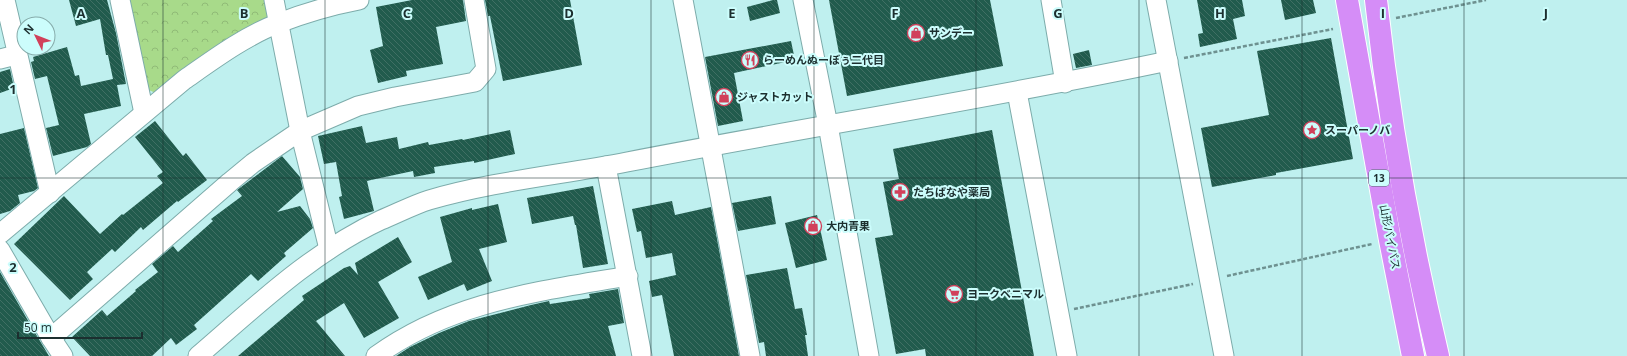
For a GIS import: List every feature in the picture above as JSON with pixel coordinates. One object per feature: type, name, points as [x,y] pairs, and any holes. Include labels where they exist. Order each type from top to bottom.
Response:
[{"type":"highway","name":"山形バイパス","points":[[1347,0],[1413,356]]},
{"type":"highway","name":"山形バイパス","points":[[1376,0],[1392,124],[1438,356]]},
{"type":"street","points":[[4,0],[8,57],[50,193]]},
{"type":"street","points":[[120,0],[144,113]]},
{"type":"street","points":[[274,0],[300,131],[329,249]]},
{"type":"street","points":[[0,234],[144,113],[207,63],[237,44],[279,23],[359,0]]},
{"type":"street","points":[[51,338],[253,163],[300,131],[358,106],[395,97],[475,82],[486,69],[474,0]]},
{"type":"street","points":[[683,0],[750,356]]},
{"type":"street","points":[[803,0],[828,125],[869,356]]},
{"type":"street","points":[[1050,0],[1065,83]]},
{"type":"street","points":[[1156,0],[1224,356]]},
{"type":"street","points":[[198,356],[271,293],[329,249],[378,222],[426,201],[496,184],[606,166],[1017,92],[1168,61]]},
{"type":"street","points":[[1017,92],[1067,356]]},
{"type":"street","points":[[606,166],[642,356]]},
{"type":"street","points":[[0,250],[63,356]]},
{"type":"street","points":[[376,356],[424,326],[455,313],[486,303],[628,276]]},
{"type":"path","points":[[1378,22],[1486,0]]},
{"type":"path","points":[[1168,61],[1351,26]]},
{"type":"green space","points":[[125,0],[266,0],[269,15],[261,25],[158,94],[144,88]]},
{"type":"building","points":[[69,0],[107,0],[116,33],[126,84],[117,85],[121,106],[84,114],[91,144],[87,147],[53,156],[46,128],[59,125],[47,76],[35,79],[31,62],[34,61],[33,57],[56,56],[56,50],[67,47],[75,76],[79,75],[81,86],[113,79],[108,55],[106,55],[100,19],[76,26]]},
{"type":"building","points":[[412,0],[463,0],[466,21],[436,27],[443,64],[406,71],[407,76],[378,83],[370,50],[383,46],[376,7]]},
{"type":"building","points":[[485,0],[570,0],[582,65],[503,81],[490,16],[488,16]]},
{"type":"building","points":[[777,0],[780,13],[750,21],[747,7]]},
{"type":"building","name":"サンデー","points":[[829,0],[990,0],[1003,66],[847,96]]},
{"type":"building","points":[[1197,0],[1242,0],[1245,16],[1233,19],[1237,39],[1200,47],[1198,34],[1203,33]]},
{"type":"building","points":[[1281,0],[1313,0],[1316,13],[1285,20]]},
{"type":"building","points":[[1331,38],[1353,159],[1276,173],[1276,175],[1212,187],[1201,128],[1269,115],[1257,51]]},
{"type":"building","points":[[791,41],[795,60],[734,73],[743,121],[718,126],[705,57]]},
{"type":"building","points":[[1089,50],[1092,65],[1076,68],[1073,54]]},
{"type":"building","points":[[10,69],[14,88],[0,93],[0,72]]},
{"type":"building","points":[[155,121],[183,156],[186,153],[207,180],[178,202],[177,201],[143,230],[141,227],[115,252],[112,249],[87,272],[93,279],[70,300],[14,244],[64,196],[100,234],[122,214],[123,215],[163,183],[157,176],[163,172],[135,137]]},
{"type":"building","points":[[362,126],[366,143],[397,137],[399,149],[428,142],[429,145],[463,140],[510,130],[515,154],[474,163],[474,161],[434,167],[435,173],[414,177],[413,171],[367,181],[374,211],[344,219],[339,197],[342,196],[336,162],[324,164],[318,136]]},
{"type":"building","points":[[24,128],[38,188],[34,191],[18,195],[20,203],[10,211],[0,214],[0,134]]},
{"type":"building","name":"ヨークベニマル","points":[[992,130],[1034,356],[926,356],[925,349],[896,354],[875,238],[893,235],[883,182],[899,179],[893,149]]},
{"type":"building","points":[[282,156],[300,177],[303,189],[277,212],[300,206],[310,219],[313,228],[284,253],[286,256],[258,281],[251,274],[194,325],[197,329],[176,345],[171,338],[152,356],[90,356],[72,337],[102,310],[107,316],[136,291],[135,290],[158,272],[152,264],[173,246],[178,252],[213,221],[211,219],[242,196],[237,190]]},
{"type":"building","points":[[593,186],[608,264],[583,268],[576,225],[573,216],[532,224],[527,198]]},
{"type":"building","points":[[771,196],[776,224],[738,231],[732,203]]},
{"type":"building","points":[[672,201],[675,215],[711,207],[739,356],[674,356],[662,295],[652,297],[649,281],[676,275],[672,253],[646,258],[641,231],[637,232],[632,209]]},
{"type":"building","points":[[498,204],[507,242],[479,249],[492,281],[467,291],[464,284],[428,300],[418,277],[452,262],[440,217],[472,208],[472,210]]},
{"type":"building","points":[[817,215],[827,260],[796,268],[785,223]]},
{"type":"building","points":[[398,237],[412,262],[378,282],[399,318],[364,338],[344,303],[316,321],[345,356],[238,356],[304,300],[302,296],[344,268],[350,266],[358,275],[355,263]]},
{"type":"building","points":[[787,268],[795,309],[802,308],[807,335],[805,335],[808,356],[766,356],[764,342],[759,343],[746,275]]},
{"type":"building","points":[[0,272],[34,331],[49,356],[0,356]]},
{"type":"building","points":[[618,289],[624,323],[608,326],[616,356],[396,356],[410,347],[439,333],[469,321],[549,301],[550,304],[590,298],[589,294]]},
{"type":"place","name":"サンデー","points":[[916,33]]},
{"type":"place","name":"らーめんぬーぼぅ二代目","points":[[750,60]]},
{"type":"place","name":"ジャストカット","points":[[724,97]]},
{"type":"place","name":"スーパーノバ","points":[[1312,130]]},
{"type":"place","name":"たちばなや薬局","points":[[900,192]]},
{"type":"place","name":"大内青果","points":[[813,226]]},
{"type":"place","name":"ヨークベニマル","points":[[954,294]]}]
